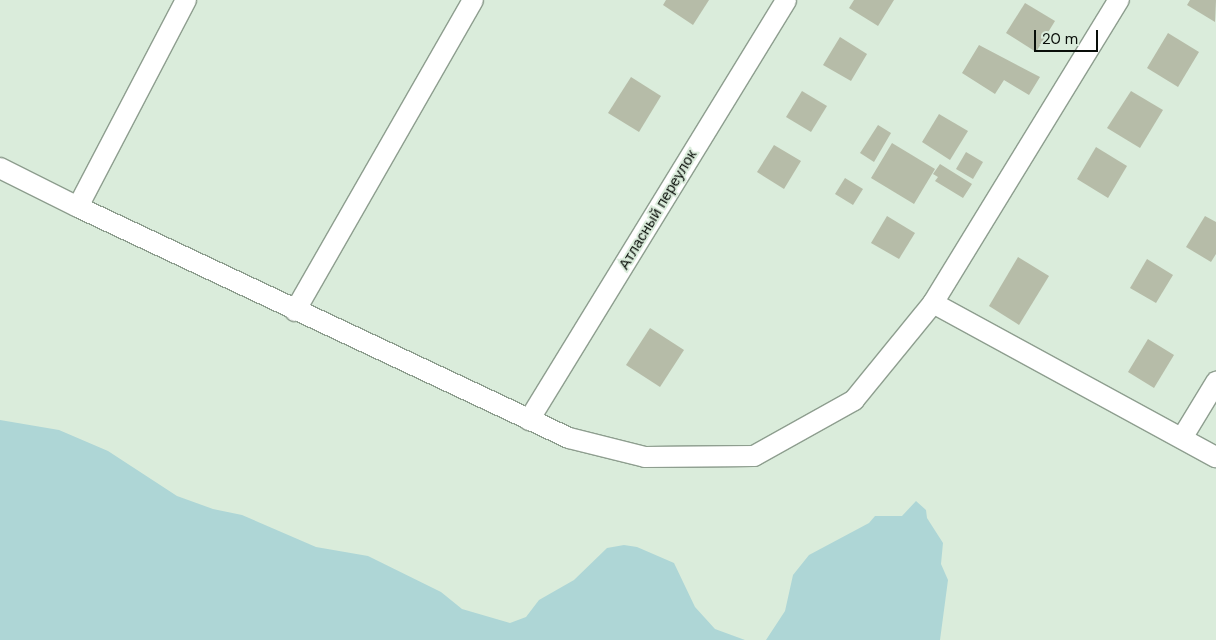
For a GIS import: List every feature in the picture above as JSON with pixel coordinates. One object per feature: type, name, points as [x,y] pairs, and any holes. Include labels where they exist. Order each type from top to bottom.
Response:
[{"type":"street","points":[[78,207],[186,0]]},
{"type":"street","points":[[295,311],[473,0]]},
{"type":"street","name":"Атласный переулок","points":[[530,420],[786,0]]},
{"type":"street","points":[[0,168],[295,311],[569,438],[645,457],[754,456],[854,400],[933,303],[1119,0]]},
{"type":"street","points":[[933,303],[1216,457]]},
{"type":"street","points":[[1182,438],[1216,382]]},
{"type":"water","points":[[0,420],[59,430],[108,451],[177,496],[213,509],[242,515],[316,547],[368,556],[441,592],[462,609],[510,623],[526,617],[539,600],[574,580],[607,548],[624,545],[637,547],[674,563],[695,607],[715,629],[745,640],[0,640]]},
{"type":"water","points":[[916,501],[926,510],[927,518],[943,543],[941,564],[948,580],[940,640],[766,640],[785,611],[793,575],[809,555],[869,523],[875,516],[902,516]]},
{"type":"building","points":[[666,0],[709,0],[693,25],[663,5]]},
{"type":"building","points":[[854,0],[894,0],[878,26],[849,8]]},
{"type":"building","points":[[1190,0],[1216,0],[1215,22],[1187,5]]},
{"type":"building","points":[[1025,3],[1055,21],[1036,52],[1006,33]]},
{"type":"building","points":[[1168,33],[1199,52],[1178,87],[1147,68]]},
{"type":"building","points":[[840,37],[867,54],[851,81],[823,65]]},
{"type":"building","points":[[979,45],[1040,77],[1029,95],[1004,80],[995,94],[962,73]]},
{"type":"building","points":[[631,77],[661,96],[639,132],[608,113]]},
{"type":"building","points":[[802,91],[827,106],[811,132],[786,117]]},
{"type":"building","points":[[1131,91],[1163,110],[1140,148],[1107,128]]},
{"type":"building","points":[[939,114],[968,131],[950,160],[922,142]]},
{"type":"building","points":[[878,125],[891,133],[874,162],[860,153]]},
{"type":"building","points":[[892,143],[935,169],[914,204],[871,178]]},
{"type":"building","points":[[774,145],[801,161],[784,189],[757,172]]},
{"type":"building","points":[[1096,147],[1127,166],[1108,198],[1077,179]]},
{"type":"building","points":[[966,152],[983,162],[973,179],[956,169]]},
{"type":"building","points":[[940,164],[972,184],[963,198],[935,181],[938,177],[933,174]]},
{"type":"building","points":[[845,178],[863,189],[853,205],[835,194]]},
{"type":"building","points":[[887,216],[915,233],[899,259],[871,243]]},
{"type":"building","points":[[1205,216],[1216,222],[1216,254],[1211,262],[1186,247]]},
{"type":"building","points":[[1018,257],[1049,276],[1019,325],[989,306]]},
{"type":"building","points":[[1147,259],[1173,275],[1156,303],[1130,288]]},
{"type":"building","points":[[650,328],[684,350],[660,387],[626,365]]},
{"type":"building","points":[[1148,339],[1174,355],[1154,388],[1128,372]]}]
